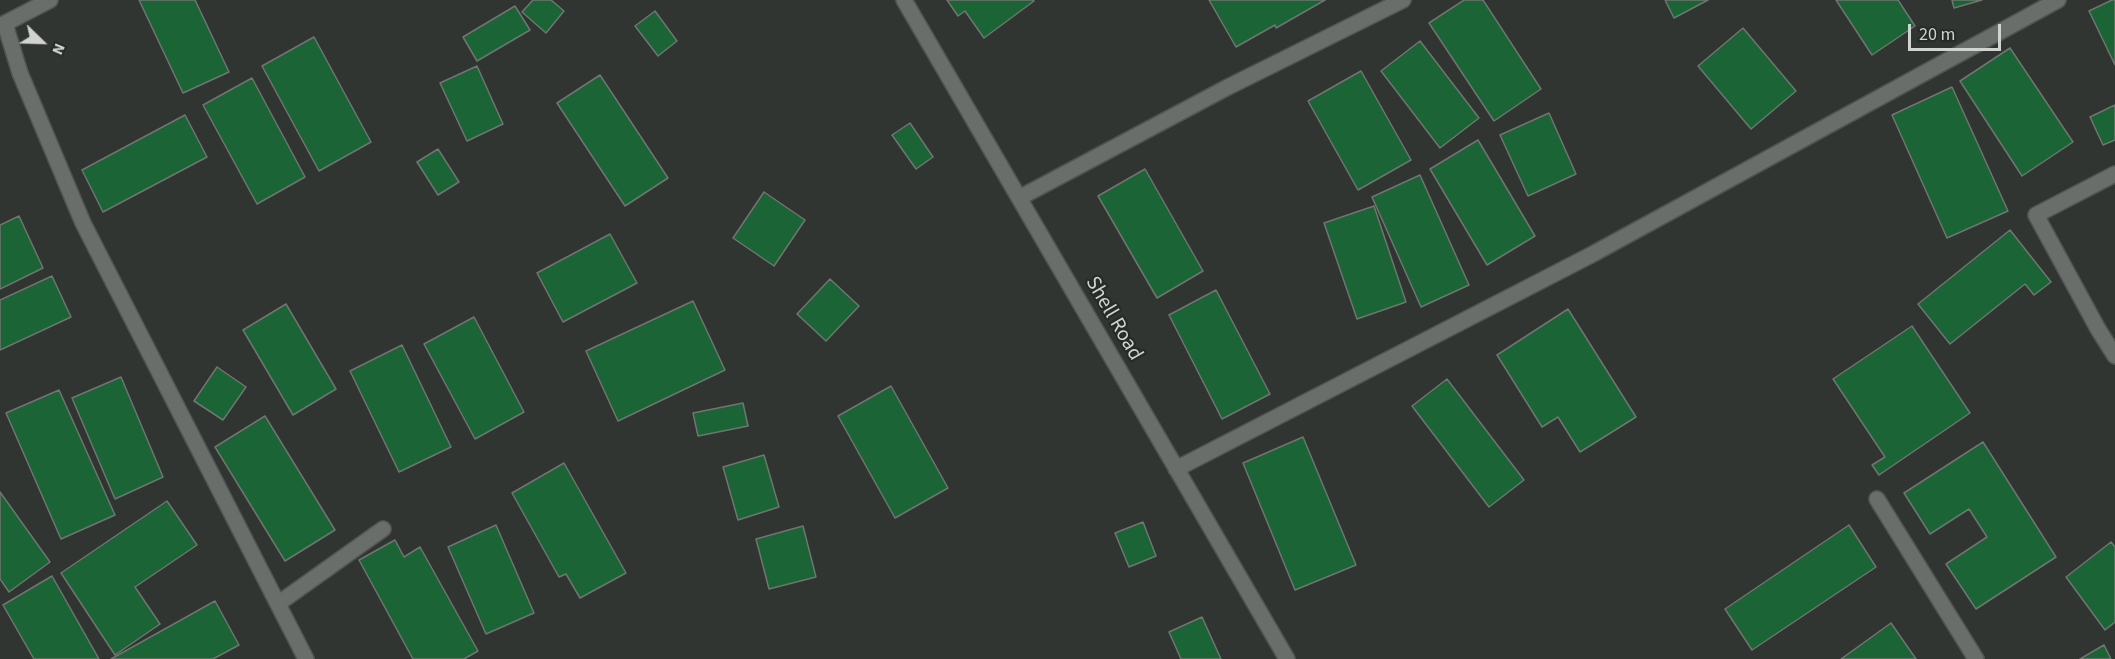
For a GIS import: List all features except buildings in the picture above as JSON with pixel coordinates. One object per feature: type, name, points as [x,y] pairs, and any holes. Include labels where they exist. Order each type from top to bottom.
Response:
[{"type":"street","name":"Shell Road","points":[[904,0],[1287,659]]},
{"type":"street","points":[[1019,198],[1228,87],[1403,0]]},
{"type":"street","points":[[1176,469],[1591,255],[2058,0]]},
{"type":"street","points":[[42,2],[3,25],[20,73],[83,223],[306,659]]},
{"type":"street","points":[[2115,174],[2036,215],[2097,329],[2115,356]]},
{"type":"street","points":[[1877,499],[1976,659]]},
{"type":"street","points":[[279,603],[383,529]]}]
